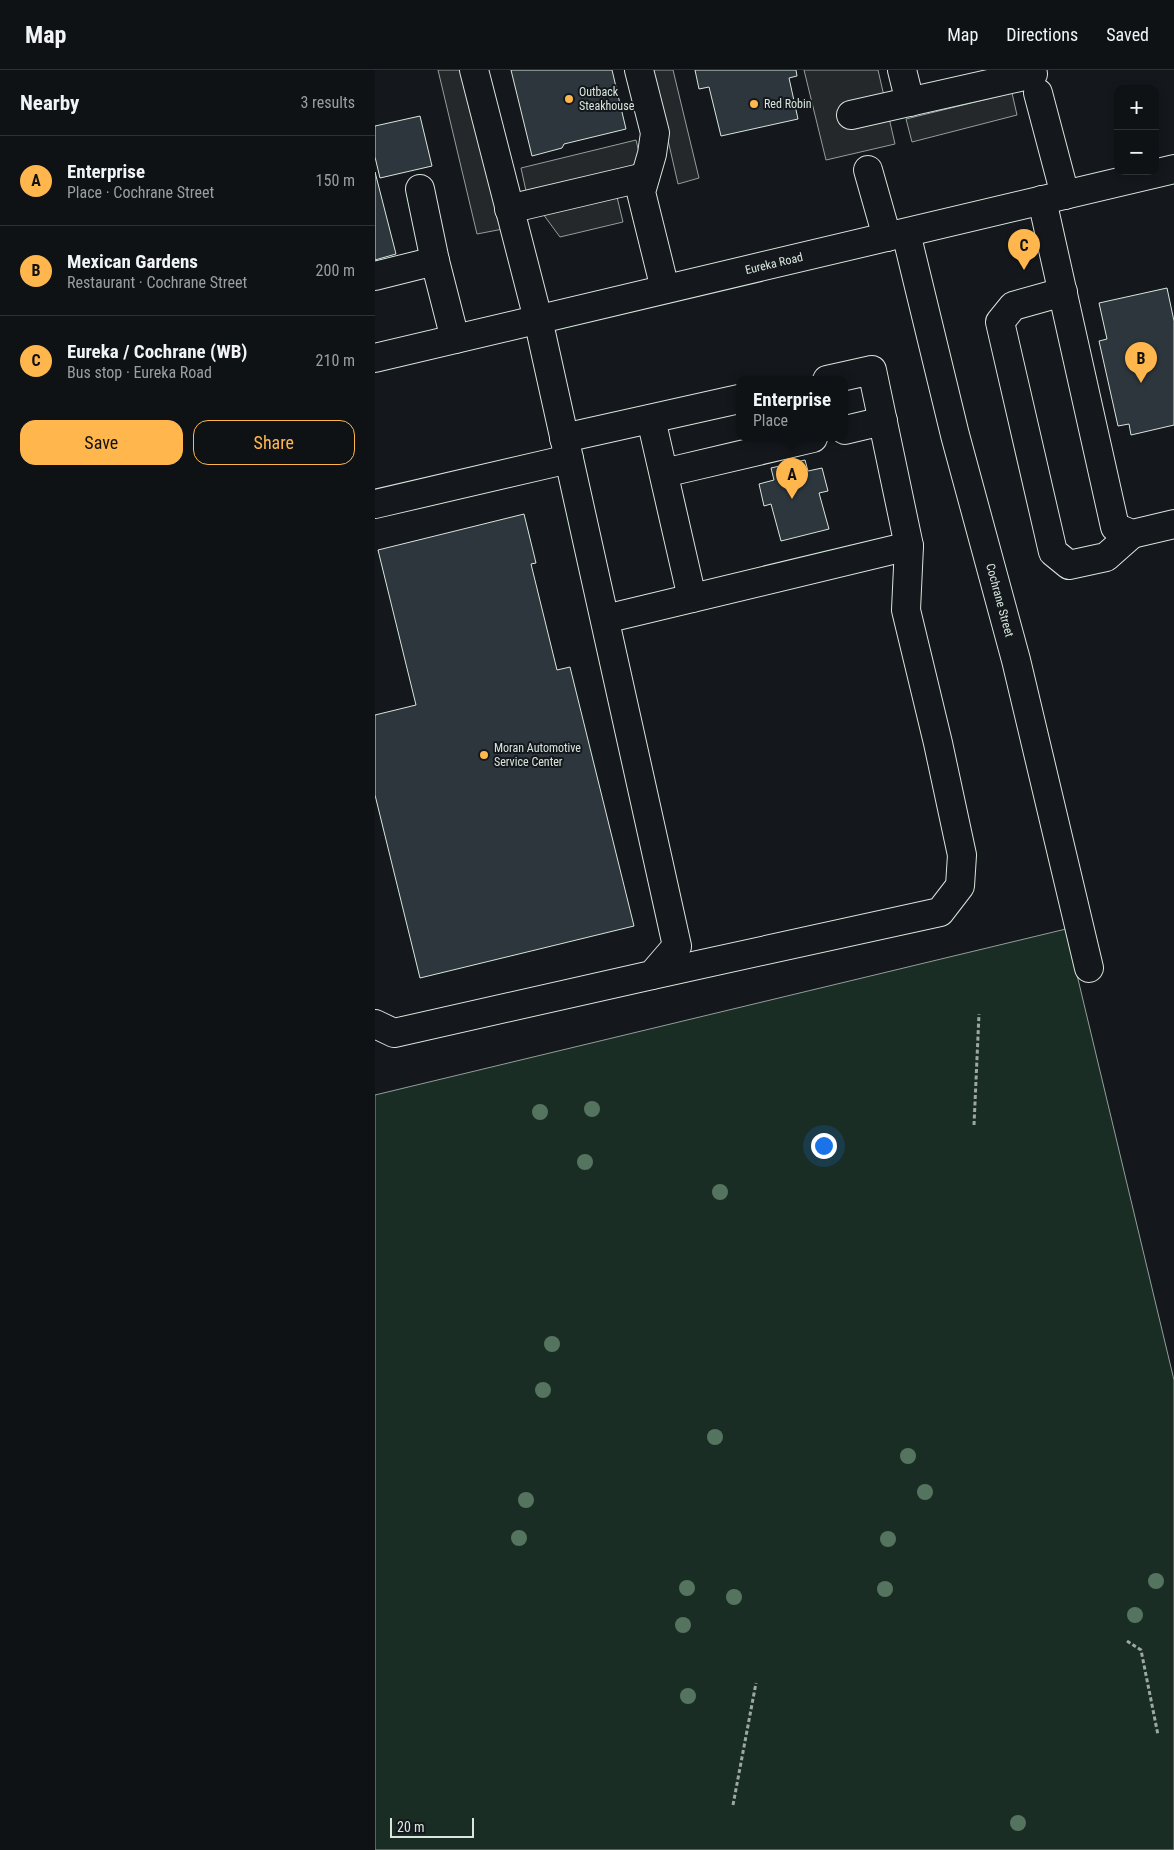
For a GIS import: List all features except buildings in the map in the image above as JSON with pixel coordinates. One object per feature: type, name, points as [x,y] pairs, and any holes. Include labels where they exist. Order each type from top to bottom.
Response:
[{"type":"main road","points":[[474,70],[538,320],[677,946],[652,975]]},
{"type":"main road","points":[[639,70],[655,133],[652,154],[641,192],[665,289]]},
{"type":"main road","points":[[900,71],[910,102]]},
{"type":"main road","points":[[851,115],[910,102],[1035,84],[1053,198],[1063,292],[1123,531],[1106,557],[1069,566],[1053,552],[1000,322],[1013,306],[1063,292]]},
{"type":"main road","name":"Eureka Road","points":[[375,358],[1174,169]]},
{"type":"main road","name":"Cochrane Street","points":[[868,170],[896,235],[955,436],[1013,650],[1089,968]]},
{"type":"main road","points":[[509,209],[645,177]]},
{"type":"main road","points":[[419,189],[455,339]]},
{"type":"main road","points":[[375,276],[435,261]]},
{"type":"main road","points":[[375,1024],[394,1033],[940,912],[961,886],[962,855],[938,743],[906,610],[909,546],[872,370],[845,376]]},
{"type":"main road","points":[[375,504],[567,449],[651,419],[736,400]]},
{"type":"main road","points":[[651,419],[692,598]]},
{"type":"main road","points":[[848,429],[883,421]]},
{"type":"main road","points":[[664,473],[800,441]]},
{"type":"main road","points":[[1123,531],[1174,524]]},
{"type":"main road","points":[[605,619],[909,546]]},
{"type":"path","points":[[974,1125],[979,1014]]},
{"type":"path","points":[[1127,1641],[1141,1650],[1158,1735]]},
{"type":"path","points":[[733,1806],[756,1683]]},
{"type":"green space","points":[[1066,929],[1174,1380],[1174,1850],[375,1850],[375,1095]]},
{"type":"shaded area","points":[[438,70],[463,70],[503,229],[477,234]]},
{"type":"shaded area","points":[[652,70],[673,70],[699,178],[678,184]]},
{"type":"shaded area","points":[[804,70],[878,70],[895,144],[826,160]]},
{"type":"shaded area","points":[[1012,93],[1017,115],[912,142],[906,119]]},
{"type":"shaded area","points":[[636,140],[642,165],[611,172],[623,222],[560,237],[526,191],[521,168]]},
{"type":"place","name":"Outback Steakhouse","points":[[569,99]]},
{"type":"place","name":"Red Robin","points":[[754,104]]},
{"type":"place","name":"Eureka / Cochrane (WB)","points":[[1024,270]]},
{"type":"place","name":"Mexican Gardens","points":[[1141,383]]},
{"type":"place","name":"Enterprise","points":[[792,499]]},
{"type":"place","name":"Moran Automotive Service Center","points":[[484,755]]}]
